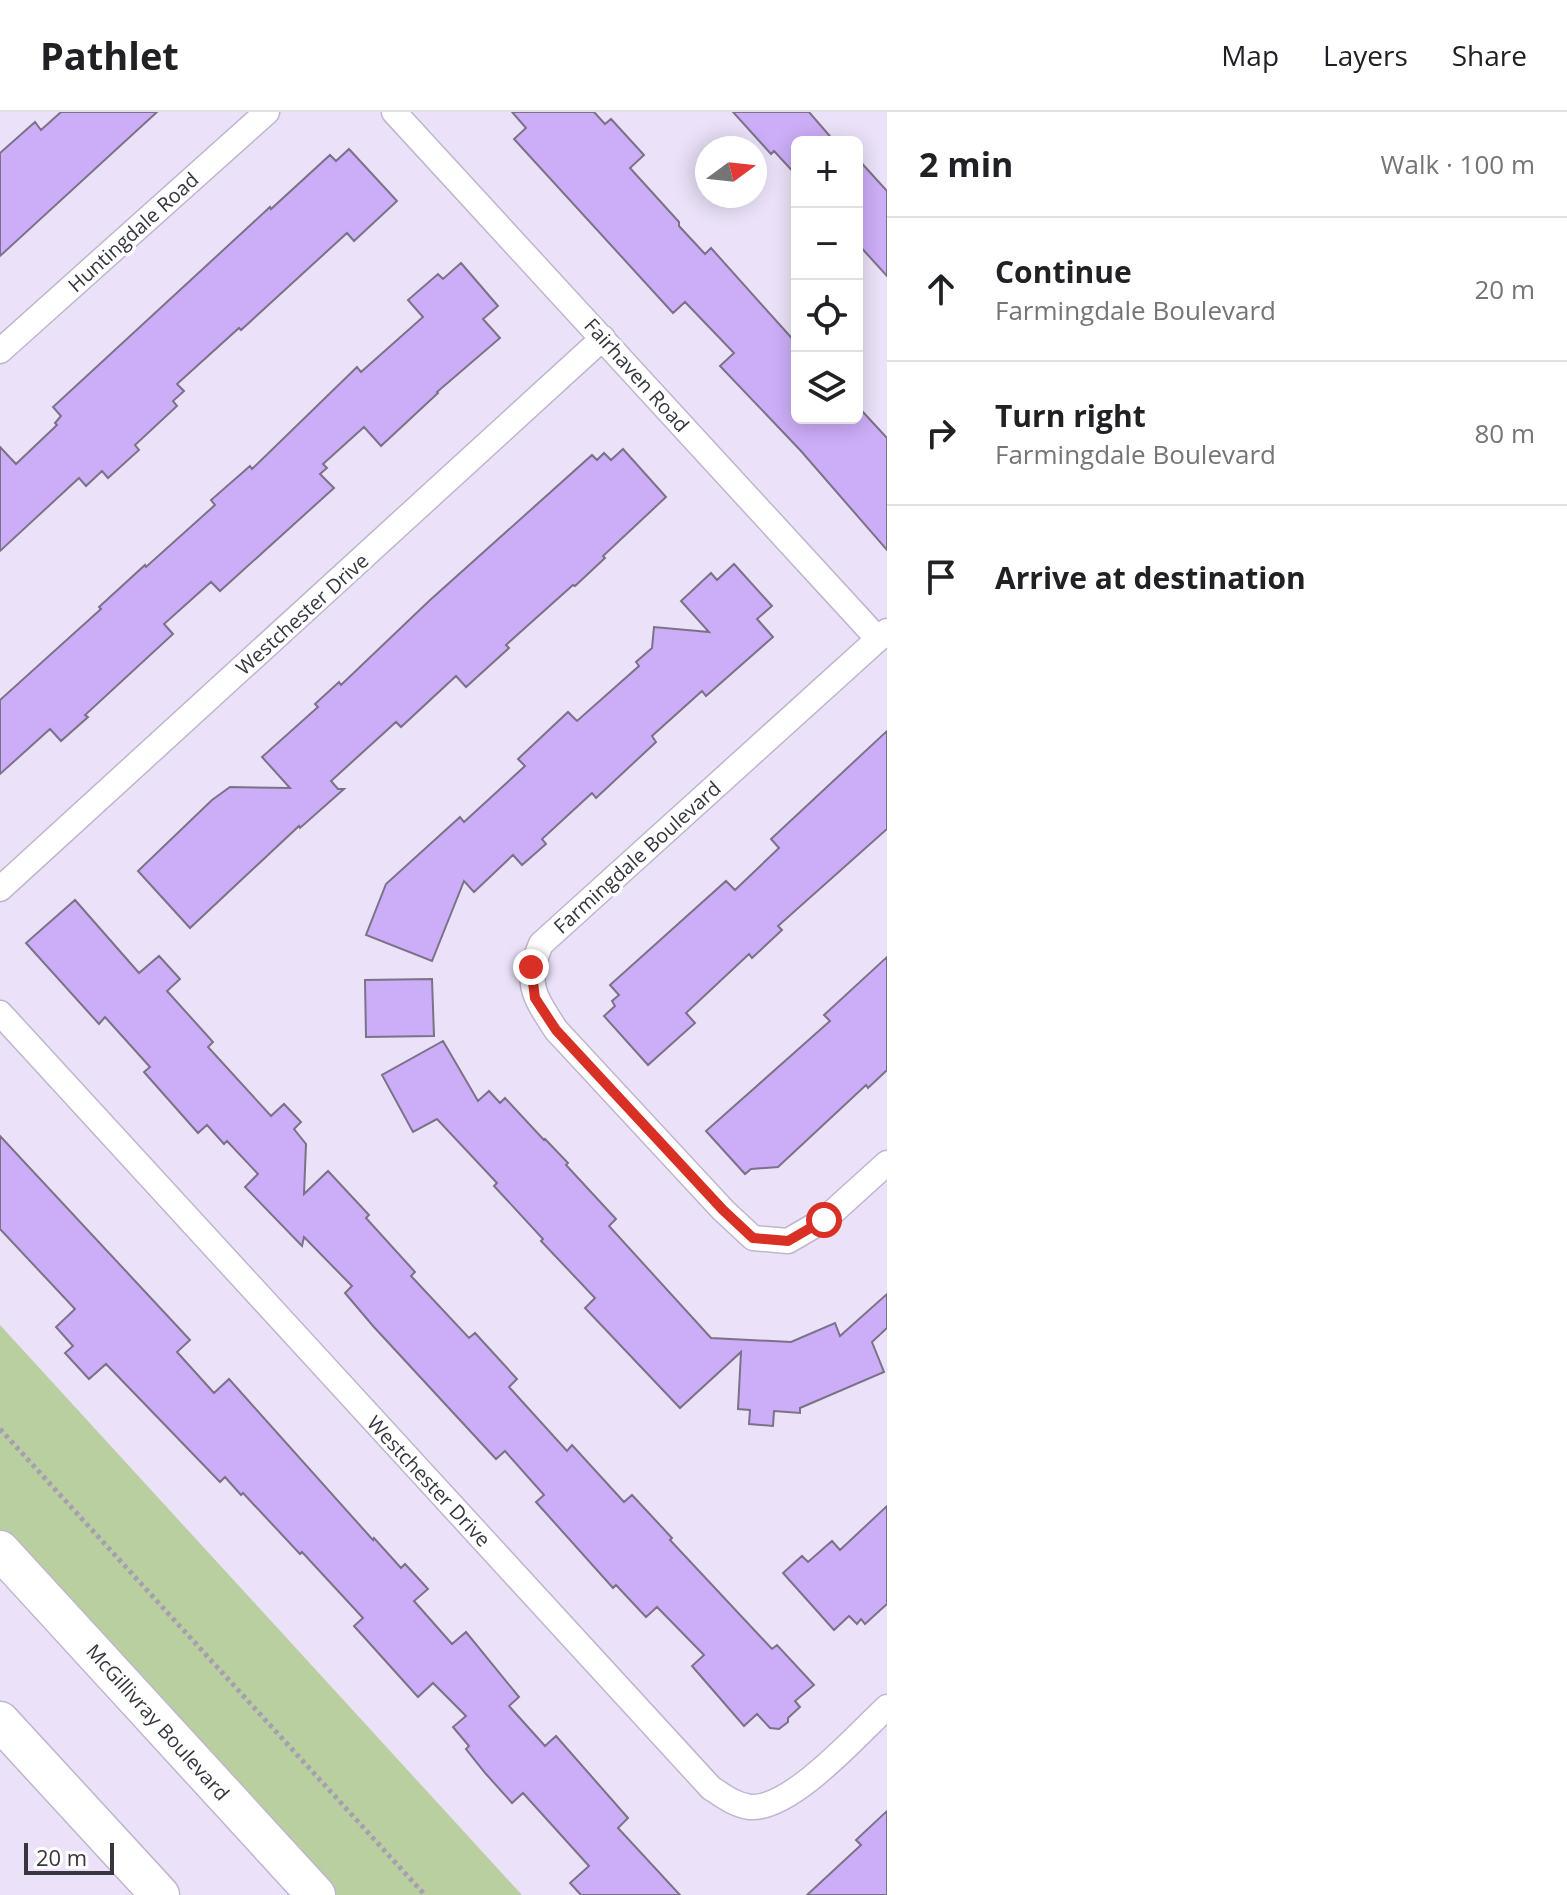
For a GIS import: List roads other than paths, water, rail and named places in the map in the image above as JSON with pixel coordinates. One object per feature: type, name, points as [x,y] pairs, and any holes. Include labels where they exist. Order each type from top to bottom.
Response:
[{"type":"main road","name":"McGillivray Boulevard","points":[[0,1550],[316,1895]]},
{"type":"main road","points":[[0,1721],[160,1895]]},
{"type":"street","name":"Huntingdale Road","points":[[0,351],[267,112]]},
{"type":"street","name":"Fairhaven Road","points":[[394,112],[882,635]]},
{"type":"street","name":"Westchester Drive","points":[[0,889],[603,338]]},
{"type":"street","name":"Farmingdale Boulevard","points":[[882,635],[541,944],[531,967],[535,998],[556,1030],[723,1210],[753,1238],[788,1241],[824,1220],[887,1163]]},
{"type":"street","name":"Westchester Drive","points":[[0,1013],[711,1788],[733,1802],[751,1807],[793,1794],[887,1707]]}]
